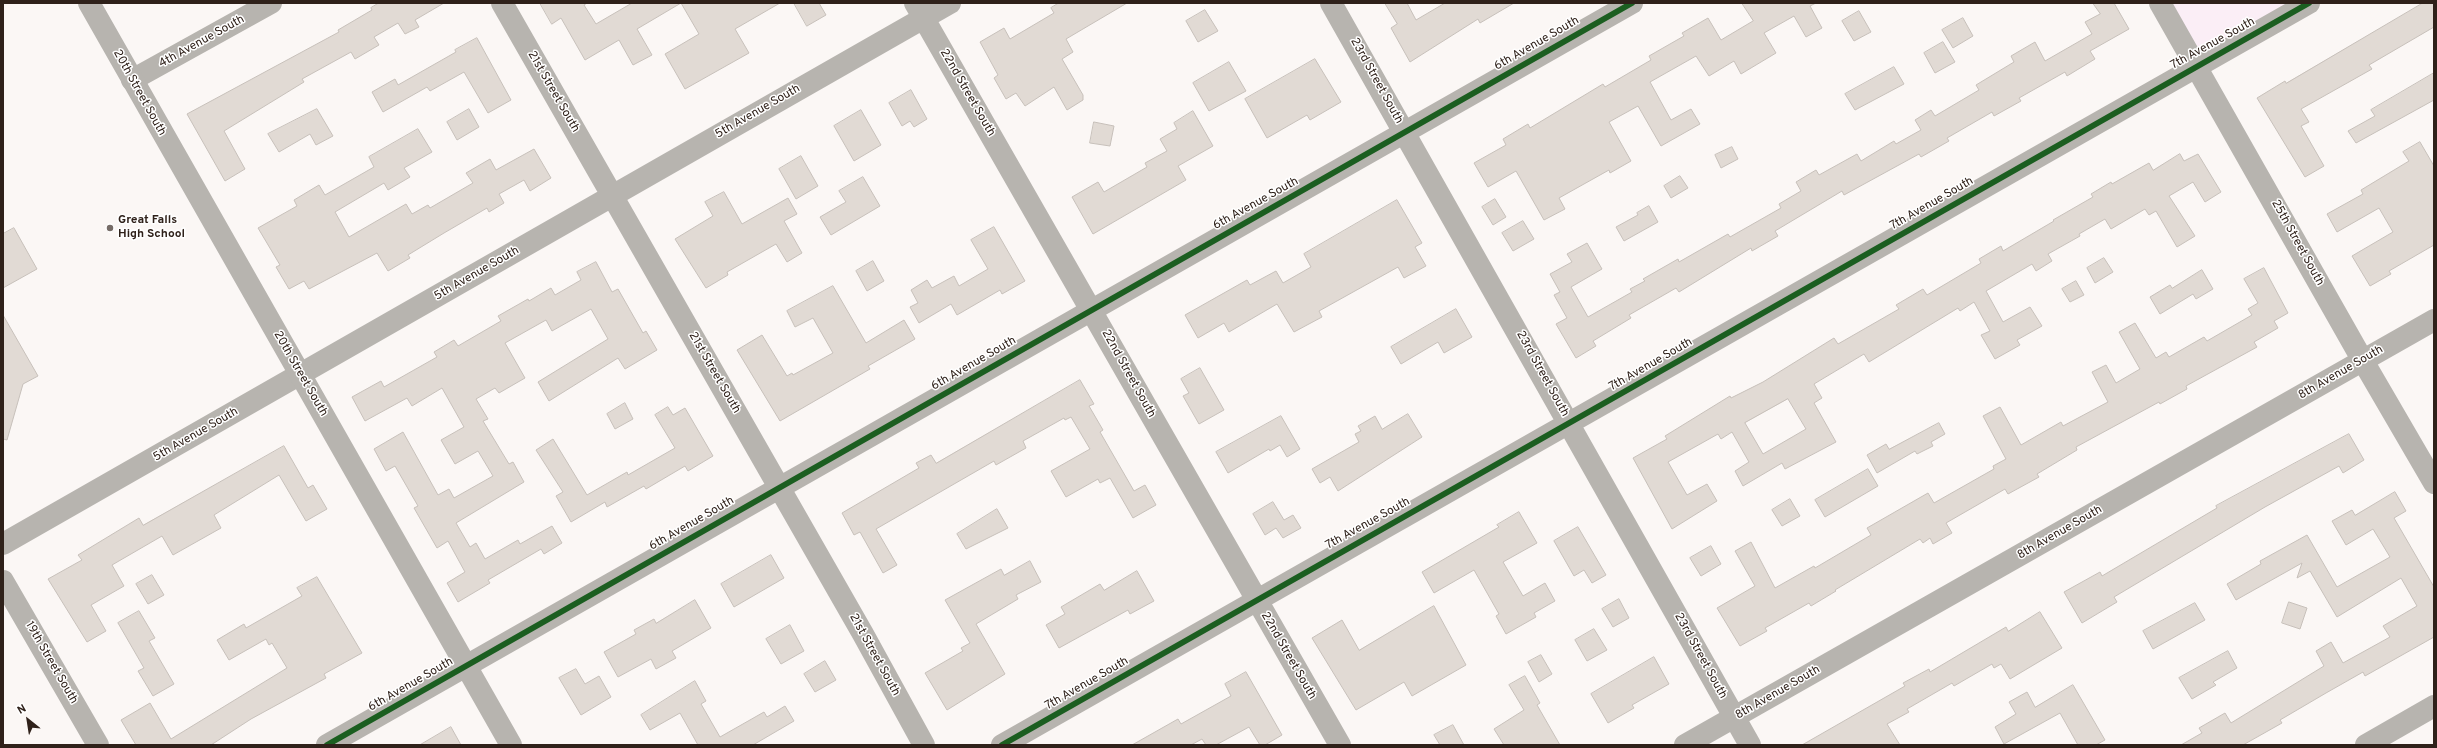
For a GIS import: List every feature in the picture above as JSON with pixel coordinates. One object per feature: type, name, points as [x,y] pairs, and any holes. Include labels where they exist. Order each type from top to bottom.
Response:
[{"type":"street","name":"20th Street South","points":[[88,3],[302,375],[511,745]]},
{"type":"street","name":"4th Avenue South","points":[[132,80],[271,3]]},
{"type":"street","name":"21st Street South","points":[[502,3],[779,487],[924,745]]},
{"type":"street","name":"5th Avenue South","points":[[3,544],[302,375],[612,195],[919,11],[950,3]]},
{"type":"street","name":"23rd Street South","points":[[1331,3],[1750,745]]},
{"type":"street","name":"6th Avenue South","points":[[327,745],[1632,3]]},
{"type":"street","name":"25th Street South","points":[[2160,3],[2434,483]]},
{"type":"street","name":"7th Avenue South","points":[[1002,745],[1255,600],[1570,424],[2196,65],[2309,3]]},
{"type":"street","name":"22nd Street South","points":[[919,11],[1092,309],[1255,600],[1340,745]]},
{"type":"street","name":"8th Avenue South","points":[[1685,745],[2434,320]]},
{"type":"street","name":"19th Street South","points":[[3,581],[98,745]]},
{"type":"street","points":[[2366,745],[2434,706]]},
{"type":"shaded area","points":[[2160,3],[2306,3],[2196,65]]},
{"type":"building","points":[[379,3],[444,3],[415,20],[419,27],[405,34],[398,23],[374,37],[379,45],[355,59],[351,52],[302,79],[304,82],[224,131],[245,169],[225,181],[187,114],[339,32],[338,30],[372,10],[371,8]]},
{"type":"building","points":[[540,3],[587,3],[584,5],[596,24],[632,3],[681,3],[637,29],[652,55],[633,65],[619,40],[585,60],[561,18],[552,24]]},
{"type":"building","points":[[681,3],[780,3],[735,29],[749,53],[685,89],[665,54],[699,34]]},
{"type":"building","points":[[794,3],[819,3],[826,15],[807,26]]},
{"type":"building","points":[[1059,3],[1127,3],[1066,39],[1073,52],[1062,59],[1083,95],[1083,100],[1067,110],[1054,87],[1025,106],[1016,93],[1006,99],[994,78],[998,75],[980,42],[1004,28],[1010,39],[1054,13],[1051,8]]},
{"type":"building","points":[[1385,3],[1407,3],[1416,20],[1445,3],[1514,3],[1480,23],[1478,19],[1410,62],[1391,28],[1397,24]]},
{"type":"building","points":[[1742,3],[1816,3],[1810,6],[1822,28],[1806,37],[1794,16],[1764,33],[1776,53],[1741,74],[1734,61],[1709,76],[1696,56],[1650,82],[1671,120],[1691,109],[1700,124],[1661,146],[1638,106],[1609,122],[1631,161],[1610,173],[1609,170],[1559,198],[1565,209],[1544,220],[1516,171],[1488,187],[1474,163],[1506,145],[1503,139],[1528,124],[1530,128],[1603,84],[1605,87],[1651,60],[1649,56],[1684,36],[1682,33],[1708,18],[1721,40],[1753,21]]},
{"type":"building","points":[[2093,3],[2114,3],[2129,29],[2090,51],[2095,59],[2067,76],[2065,72],[2019,98],[2021,101],[1994,116],[1992,112],[1947,138],[1949,141],[1921,157],[1919,154],[1844,195],[1842,191],[1775,231],[1778,236],[1752,251],[1751,248],[1679,292],[1676,288],[1629,315],[1631,318],[1593,341],[1596,346],[1576,358],[1556,324],[1567,318],[1554,295],[1560,292],[1550,274],[1572,262],[1567,254],[1587,243],[1602,269],[1571,287],[1588,317],[1632,292],[1630,289],[1645,281],[1643,279],[1678,259],[1679,262],[1728,234],[1730,237],[1781,208],[1779,204],[1801,191],[1796,182],[1816,170],[1819,175],[1857,154],[1861,161],[1894,141],[1896,144],[1921,130],[1915,120],[1931,110],[1935,116],[1979,90],[1976,85],[2014,62],[2011,56],[2035,42],[2045,61],[2092,34],[2085,22],[2100,14]]},
{"type":"building","points":[[2423,3],[2434,3],[2434,27],[2369,65],[2372,69],[2301,109],[2309,122],[2301,126],[2324,166],[2305,177],[2257,98],[2285,81],[2286,83]]},
{"type":"building","points":[[1205,10],[1218,31],[1198,42],[1186,21]]},
{"type":"building","points":[[1859,11],[1871,32],[1854,41],[1842,21]]},
{"type":"building","points":[[1963,18],[1973,36],[1953,48],[1942,30]]},
{"type":"building","points":[[477,38],[511,100],[488,113],[464,72],[430,91],[427,87],[383,112],[372,92],[395,79],[398,85],[456,52],[455,50]]},
{"type":"building","points":[[1943,42],[1955,62],[1935,73],[1924,53]]},
{"type":"building","points":[[1315,59],[1341,102],[1310,120],[1307,115],[1267,138],[1245,99]]},
{"type":"building","points":[[1229,62],[1246,91],[1209,111],[1193,83]]},
{"type":"building","points":[[1894,67],[1904,84],[1855,110],[1845,94]]},
{"type":"building","points":[[2434,73],[2434,100],[2356,143],[2348,131],[2375,116],[2371,110]]},
{"type":"building","points":[[911,90],[927,119],[914,127],[910,121],[902,126],[889,103]]},
{"type":"building","points":[[317,109],[333,136],[316,145],[310,134],[279,152],[268,134]]},
{"type":"building","points":[[469,109],[479,127],[457,140],[447,122]]},
{"type":"building","points":[[861,110],[881,145],[854,161],[834,126]]},
{"type":"building","points":[[1193,111],[1213,146],[1178,166],[1186,180],[1093,234],[1072,197],[1098,182],[1104,192],[1147,167],[1145,163],[1167,151],[1160,139],[1177,129],[1174,123]]},
{"type":"building","points":[[1094,122],[1114,126],[1110,146],[1090,143]]},
{"type":"building","points":[[418,129],[432,152],[404,168],[410,177],[388,190],[384,183],[335,212],[349,237],[406,204],[412,214],[428,205],[430,208],[473,183],[466,173],[490,159],[496,170],[534,149],[551,178],[530,191],[524,180],[499,194],[504,203],[489,212],[487,208],[444,233],[408,255],[410,258],[388,271],[377,253],[309,289],[304,281],[289,289],[276,267],[280,265],[258,228],[297,206],[294,200],[319,185],[325,195],[374,167],[369,157]]},
{"type":"building","points":[[2420,142],[2434,166],[2434,245],[2389,271],[2391,274],[2370,286],[2352,256],[2393,232],[2379,208],[2337,232],[2327,214],[2363,194],[2361,190],[2409,161],[2403,152]]},
{"type":"building","points":[[1732,147],[1738,159],[1721,168],[1715,155]]},
{"type":"building","points":[[2180,154],[2184,161],[2198,154],[2221,192],[2205,202],[2193,182],[2169,196],[2195,236],[2177,247],[2156,211],[2149,215],[2145,209],[2111,229],[2105,219],[2079,234],[2080,236],[2048,254],[2052,261],[2036,271],[2032,264],[1986,291],[2003,322],[2030,307],[2042,326],[2017,340],[2020,345],[1995,359],[1981,335],[1990,331],[1974,302],[1960,311],[1958,308],[1869,362],[1864,354],[1814,384],[1822,398],[1814,403],[1836,442],[1785,469],[1782,463],[1743,486],[1735,471],[1749,462],[1732,432],[1721,439],[1718,434],[1668,462],[1687,495],[1707,484],[1717,501],[1672,529],[1633,458],[1667,439],[1665,436],[1730,396],[1731,398],[1763,382],[1834,338],[1838,344],[1899,309],[1896,305],[1923,289],[1927,295],[1981,263],[1979,259],[2001,246],[2003,251],[2093,197],[2091,194],[2111,182],[2112,184],[2149,163],[2153,170]],"holes":[[[1788,399],[1806,429],[1763,454],[1745,423]]]},
{"type":"building","points":[[801,156],[818,186],[796,199],[779,169]]},
{"type":"building","points":[[1680,176],[1688,188],[1671,198],[1664,186]]},
{"type":"building","points":[[863,177],[880,206],[831,235],[820,217],[846,202],[839,191]]},
{"type":"building","points":[[724,192],[742,224],[788,198],[797,214],[784,221],[802,253],[787,262],[776,244],[727,272],[728,275],[706,288],[675,239],[713,216],[705,202]]},
{"type":"building","points":[[1495,199],[1506,217],[1493,225],[1482,207]]},
{"type":"building","points":[[1397,200],[1422,243],[1415,247],[1426,266],[1404,278],[1398,267],[1319,311],[1322,317],[1294,332],[1277,304],[1229,332],[1224,323],[1198,338],[1185,315],[1247,280],[1250,285],[1276,271],[1283,283],[1311,267],[1304,254]]},
{"type":"building","points":[[1649,206],[1658,222],[1624,241],[1616,227],[1638,215],[1637,213]]},
{"type":"building","points":[[1523,221],[1534,239],[1513,251],[1502,233]]},
{"type":"building","points":[[994,227],[1025,281],[1002,294],[1000,290],[957,315],[951,304],[919,323],[910,307],[918,303],[911,290],[927,280],[932,288],[954,276],[959,286],[988,269],[971,240]]},
{"type":"building","points":[[14,228],[37,269],[3,288],[3,234]]},
{"type":"building","points":[[2104,258],[2113,272],[2095,283],[2087,268]]},
{"type":"building","points":[[873,261],[884,281],[867,291],[856,271]]},
{"type":"building","points":[[596,262],[612,292],[618,289],[643,333],[646,331],[657,350],[625,369],[618,358],[549,401],[538,382],[608,339],[591,309],[552,331],[546,320],[505,343],[525,378],[499,393],[495,388],[476,399],[488,419],[483,421],[509,464],[513,462],[524,482],[456,523],[470,547],[476,543],[485,559],[518,540],[520,544],[552,526],[562,543],[544,554],[541,549],[488,580],[490,583],[458,602],[447,583],[465,572],[448,541],[437,548],[414,508],[418,506],[395,466],[386,471],[374,449],[403,432],[438,495],[449,489],[454,498],[493,476],[478,451],[455,464],[441,440],[464,427],[442,388],[412,406],[407,398],[365,421],[352,397],[381,381],[384,387],[437,357],[434,352],[454,340],[458,346],[501,321],[498,316],[528,299],[529,301],[551,288],[555,295],[581,280],[577,272]]},
{"type":"building","points":[[2264,268],[2288,313],[2274,321],[2278,328],[2254,342],[2257,347],[2186,386],[2187,389],[2160,404],[2159,402],[2076,447],[2077,450],[2037,474],[2039,477],[2008,494],[2005,489],[1946,523],[1952,533],[1933,544],[1930,538],[1923,543],[1920,539],[1811,606],[1809,603],[1765,628],[1767,631],[1740,646],[1717,608],[1755,586],[1735,551],[1751,542],[1775,588],[1814,566],[1815,568],[1871,535],[1867,528],[1928,493],[1934,503],[1994,469],[1993,466],[2006,459],[1983,416],[2000,407],[2021,445],[2061,422],[2063,426],[2108,402],[2092,372],[2106,365],[2116,383],[2140,369],[2119,332],[2135,323],[2156,358],[2166,352],[2169,357],[2204,337],[2207,341],[2252,315],[2248,309],[2258,303],[2244,279]]},
{"type":"building","points":[[2202,270],[2213,289],[2196,299],[2193,294],[2160,314],[2150,297],[2170,285],[2172,288]]},
{"type":"building","points":[[2076,281],[2084,295],[2070,302],[2062,289]]},
{"type":"building","points":[[833,286],[866,343],[904,320],[915,339],[868,366],[870,369],[780,421],[737,350],[762,335],[787,376],[792,373],[793,375],[833,353],[813,318],[795,327],[787,311]]},
{"type":"building","points":[[1456,309],[1472,337],[1444,353],[1438,342],[1401,364],[1391,347]]},
{"type":"building","points":[[3,315],[38,376],[23,384],[7,440],[3,439]]},
{"type":"building","points":[[1200,368],[1224,410],[1199,424],[1183,396],[1189,393],[1181,379]]},
{"type":"building","points":[[1080,380],[1094,404],[1089,406],[1103,430],[1100,432],[1134,491],[1145,485],[1156,505],[1133,518],[1110,478],[1100,483],[1098,479],[1066,497],[1051,471],[1090,449],[1071,417],[1065,420],[1064,418],[1023,441],[1026,448],[996,465],[994,461],[876,529],[897,565],[883,573],[860,532],[854,535],[842,513],[919,468],[916,463],[931,455],[936,463]]},
{"type":"building","points":[[625,403],[633,419],[615,429],[607,414]]},
{"type":"building","points":[[668,407],[673,415],[685,408],[713,456],[688,471],[685,466],[646,489],[644,486],[607,507],[605,502],[571,522],[556,496],[563,492],[536,450],[553,439],[587,495],[627,472],[628,475],[675,448],[655,415]]},
{"type":"building","points":[[1408,414],[1422,437],[1338,491],[1330,477],[1320,483],[1312,469],[1359,442],[1355,434],[1361,431],[1358,426],[1375,416],[1382,429]]},
{"type":"building","points":[[1281,416],[1300,449],[1287,457],[1280,445],[1270,451],[1269,449],[1228,473],[1216,452]]},
{"type":"building","points":[[1939,423],[1945,434],[1931,442],[1933,446],[1917,454],[1915,451],[1877,473],[1867,455],[1886,444],[1889,449]]},
{"type":"building","points":[[2349,434],[2364,460],[2343,473],[2339,466],[2265,507],[2114,597],[2117,602],[2082,623],[2064,592],[2100,572],[2102,576],[2217,508],[2216,506]]},
{"type":"building","points":[[284,446],[308,488],[313,485],[327,509],[306,521],[279,475],[214,515],[221,528],[173,555],[162,536],[112,565],[124,586],[91,605],[106,631],[87,642],[48,579],[82,560],[78,555],[139,518],[143,525]]},
{"type":"building","points":[[1868,469],[1878,486],[1825,517],[1815,500]]},
{"type":"building","points":[[2395,492],[2406,511],[2394,518],[2434,587],[2434,637],[2365,676],[2363,672],[2280,720],[2282,723],[2243,745],[2181,745],[2202,733],[2199,728],[2225,713],[2231,723],[2324,666],[2316,651],[2331,642],[2343,663],[2390,637],[2383,626],[2417,606],[2401,578],[2337,617],[2310,571],[2297,578],[2302,563],[2236,600],[2227,584],[2261,564],[2260,561],[2307,535],[2337,587],[2390,557],[2373,529],[2346,545],[2332,521],[2352,510],[2355,515]]},
{"type":"building","points":[[1790,499],[1800,516],[1782,526],[1772,510]]},
{"type":"building","points":[[1273,502],[1284,520],[1293,515],[1301,528],[1283,538],[1276,528],[1265,535],[1253,514]]},
{"type":"building","points":[[997,509],[1008,528],[966,549],[957,534]]},
{"type":"building","points":[[1519,512],[1537,543],[1503,562],[1523,596],[1545,583],[1555,601],[1534,613],[1536,617],[1506,634],[1496,616],[1499,614],[1474,570],[1434,593],[1422,572],[1499,527],[1497,525]]},
{"type":"building","points":[[1578,527],[1606,575],[1592,583],[1584,570],[1574,576],[1554,541]]},
{"type":"building","points":[[1711,546],[1721,564],[1701,576],[1690,558]]},
{"type":"building","points":[[771,555],[784,578],[734,607],[721,584]]},
{"type":"building","points":[[1030,561],[1041,582],[1016,595],[1018,599],[976,624],[1005,674],[947,710],[925,673],[963,651],[961,648],[970,643],[945,600],[1001,569],[1004,575]]},
{"type":"building","points":[[1137,571],[1154,601],[1130,614],[1128,610],[1059,648],[1046,625],[1065,614],[1061,607],[1100,584],[1104,590]]},
{"type":"building","points":[[152,575],[164,595],[148,604],[136,584]]},
{"type":"building","points":[[317,577],[362,653],[324,674],[326,678],[251,719],[211,745],[136,745],[121,720],[150,703],[171,739],[287,668],[272,643],[269,645],[266,639],[229,660],[217,640],[244,624],[246,628],[302,596],[297,588]]},
{"type":"building","points":[[1619,599],[1629,618],[1613,627],[1602,609]]},
{"type":"building","points":[[695,600],[711,628],[672,651],[676,658],[656,669],[651,659],[618,677],[604,652],[636,634],[634,630],[654,619],[656,623]]},
{"type":"building","points":[[2289,602],[2307,608],[2300,629],[2282,623]]},
{"type":"building","points":[[2195,603],[2205,620],[2153,649],[2143,631]]},
{"type":"building","points":[[1434,606],[1466,665],[1412,696],[1404,682],[1356,710],[1312,638],[1342,620],[1359,650]]},
{"type":"building","points":[[139,611],[155,638],[149,641],[174,684],[153,696],[138,671],[144,668],[118,623]]},
{"type":"building","points":[[2040,612],[2062,648],[2010,679],[2001,664],[1994,668],[1992,664],[1954,686],[1952,683],[1907,709],[1909,712],[1887,724],[1900,745],[1802,745],[1905,686],[1903,683],[1929,669],[1930,672],[2006,627],[2008,631]]},
{"type":"building","points":[[790,625],[804,651],[781,664],[766,639]]},
{"type":"building","points":[[1594,629],[1607,650],[1587,661],[1575,640]]},
{"type":"building","points":[[2228,651],[2237,668],[2213,682],[2216,685],[2192,699],[2179,678]]},
{"type":"building","points":[[1541,655],[1552,674],[1539,682],[1528,662]]},
{"type":"building","points":[[1654,657],[1669,684],[1632,705],[1634,708],[1608,723],[1591,694]]},
{"type":"building","points":[[825,661],[836,680],[815,692],[804,674]]},
{"type":"building","points":[[576,669],[585,684],[599,676],[611,697],[581,715],[559,678]]},
{"type":"building","points":[[1246,672],[1282,735],[1265,745],[1260,745],[1249,727],[1216,745],[1206,745],[1202,739],[1191,745],[1132,745],[1178,719],[1181,724],[1231,696],[1225,684]]},
{"type":"building","points":[[1525,676],[1540,703],[1537,705],[1560,745],[1504,745],[1494,729],[1524,710],[1509,685]]},
{"type":"building","points":[[695,681],[706,701],[701,704],[720,737],[764,712],[767,717],[785,706],[794,721],[753,745],[698,745],[680,713],[650,730],[641,715]]},
{"type":"building","points":[[2073,685],[2105,740],[2096,745],[2078,745],[2060,713],[2004,744],[1995,727],[2016,714],[2009,702],[2027,692],[2035,707]]},
{"type":"building","points":[[1453,725],[1464,745],[1440,745],[1434,735]]},
{"type":"building","points":[[451,727],[461,745],[420,745]]},
{"type":"cycle path","points":[[327,745],[1632,3]]},
{"type":"cycle path","points":[[1002,745],[2309,3]]},
{"type":"place","name":"Great Falls High School","points":[[110,228]]}]
